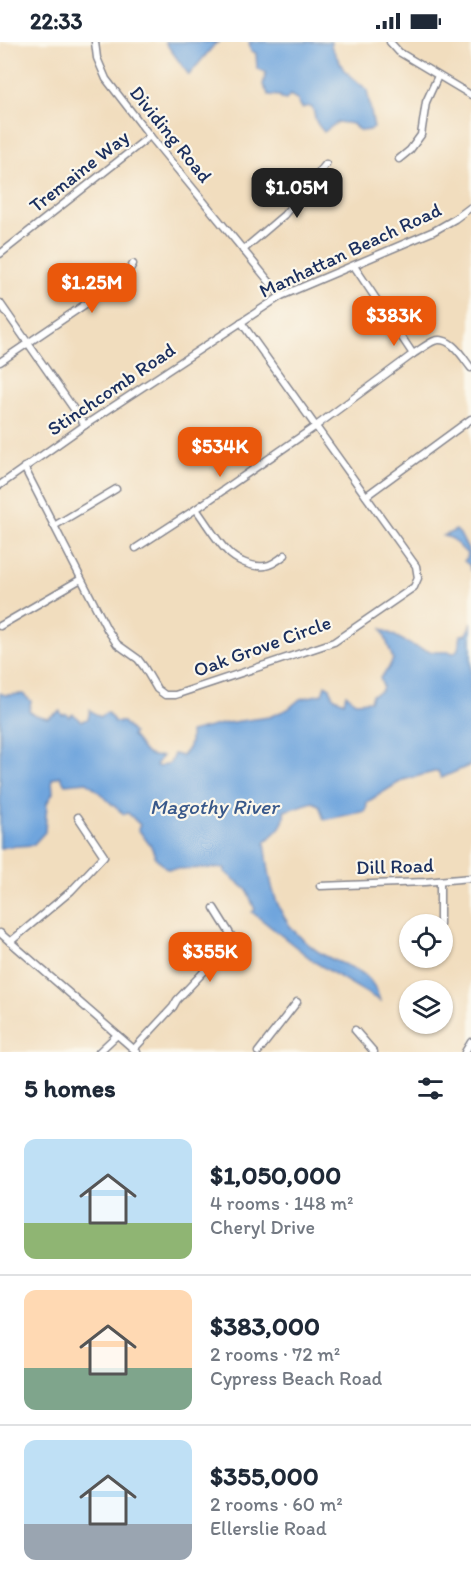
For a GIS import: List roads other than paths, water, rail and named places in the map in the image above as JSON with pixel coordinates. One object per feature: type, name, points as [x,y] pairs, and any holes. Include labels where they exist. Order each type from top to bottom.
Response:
[{"type":"street","name":"Dividing Road","points":[[95,42],[106,79],[281,296]]},
{"type":"street","points":[[390,42],[399,52],[471,95]]},
{"type":"street","points":[[399,159],[411,150],[421,135],[426,102],[438,76]]},
{"type":"street","name":"Tremaine Way","points":[[0,254],[150,136]]},
{"type":"street","points":[[243,250],[284,215],[326,164]]},
{"type":"street","name":"Manhattan Beach Road","points":[[241,322],[281,296],[434,231],[456,219],[471,207]]},
{"type":"street","points":[[0,362],[118,282],[126,276],[133,264]]},
{"type":"street","points":[[354,266],[413,354]]},
{"type":"street","points":[[0,303],[85,425]]},
{"type":"street","name":"Stinchcomb Road","points":[[0,485],[85,425],[241,322]]},
{"type":"street","name":"Oak Grove Circle","points":[[24,467],[107,629],[117,644],[138,659],[157,689],[165,695],[175,695],[334,642],[414,587],[418,578],[416,566],[241,322]]},
{"type":"street","points":[[136,548],[316,426],[434,341],[448,342],[471,368]]},
{"type":"street","points":[[366,496],[471,419]]},
{"type":"street","points":[[54,526],[116,489]]},
{"type":"street","points":[[196,509],[227,551],[238,560],[252,565],[266,566],[285,555]]},
{"type":"street","points":[[0,626],[81,579]]},
{"type":"street","points":[[10,942],[71,891],[104,856],[78,817]]},
{"type":"street","name":"Dill Road","points":[[320,886],[471,878]]},
{"type":"street","points":[[440,881],[440,914]]},
{"type":"street","points":[[0,933],[135,1051],[177,1000],[234,940],[214,908]]},
{"type":"street","points":[[258,1052],[297,1002]]},
{"type":"street","points":[[355,1030],[374,1052]]},
{"type":"street","points":[[99,1052],[117,1035]]},
{"type":"street","points":[[465,1052],[471,1042]]},
{"type":"water","points":[[165,42],[220,42],[215,44],[189,75]]},
{"type":"water","points":[[249,42],[331,42],[344,70],[367,90],[374,128],[362,131],[353,124],[338,122],[324,132],[317,123],[312,108],[302,108],[297,99],[290,95],[286,100],[281,99],[280,96],[269,95],[263,85],[266,72],[257,69],[256,53],[251,51]]},
{"type":"water","points":[[456,530],[471,556],[471,571],[469,565],[464,561],[467,554],[451,538],[443,536]]},
{"type":"water","name":"Magothy River","points":[[471,622],[471,765],[441,778],[438,771],[403,780],[367,802],[366,811],[324,820],[319,805],[313,802],[284,811],[282,825],[265,842],[275,896],[290,926],[318,952],[364,975],[371,981],[380,1001],[316,963],[252,912],[255,910],[247,890],[225,872],[225,868],[167,869],[156,858],[150,844],[138,829],[140,825],[87,782],[65,784],[60,776],[52,779],[53,793],[47,803],[45,832],[33,845],[0,849],[0,693],[23,694],[31,701],[29,711],[48,718],[60,711],[62,715],[67,714],[69,717],[73,714],[82,721],[88,719],[90,710],[100,717],[107,712],[115,722],[123,722],[147,754],[162,756],[156,765],[159,767],[170,763],[174,754],[181,756],[186,751],[190,743],[190,732],[226,723],[269,717],[288,709],[300,699],[322,694],[325,685],[330,688],[333,697],[344,702],[346,694],[355,702],[370,701],[372,695],[381,691],[383,687],[380,678],[393,659],[382,629],[421,649],[454,653],[458,649],[461,635],[467,634]]}]
